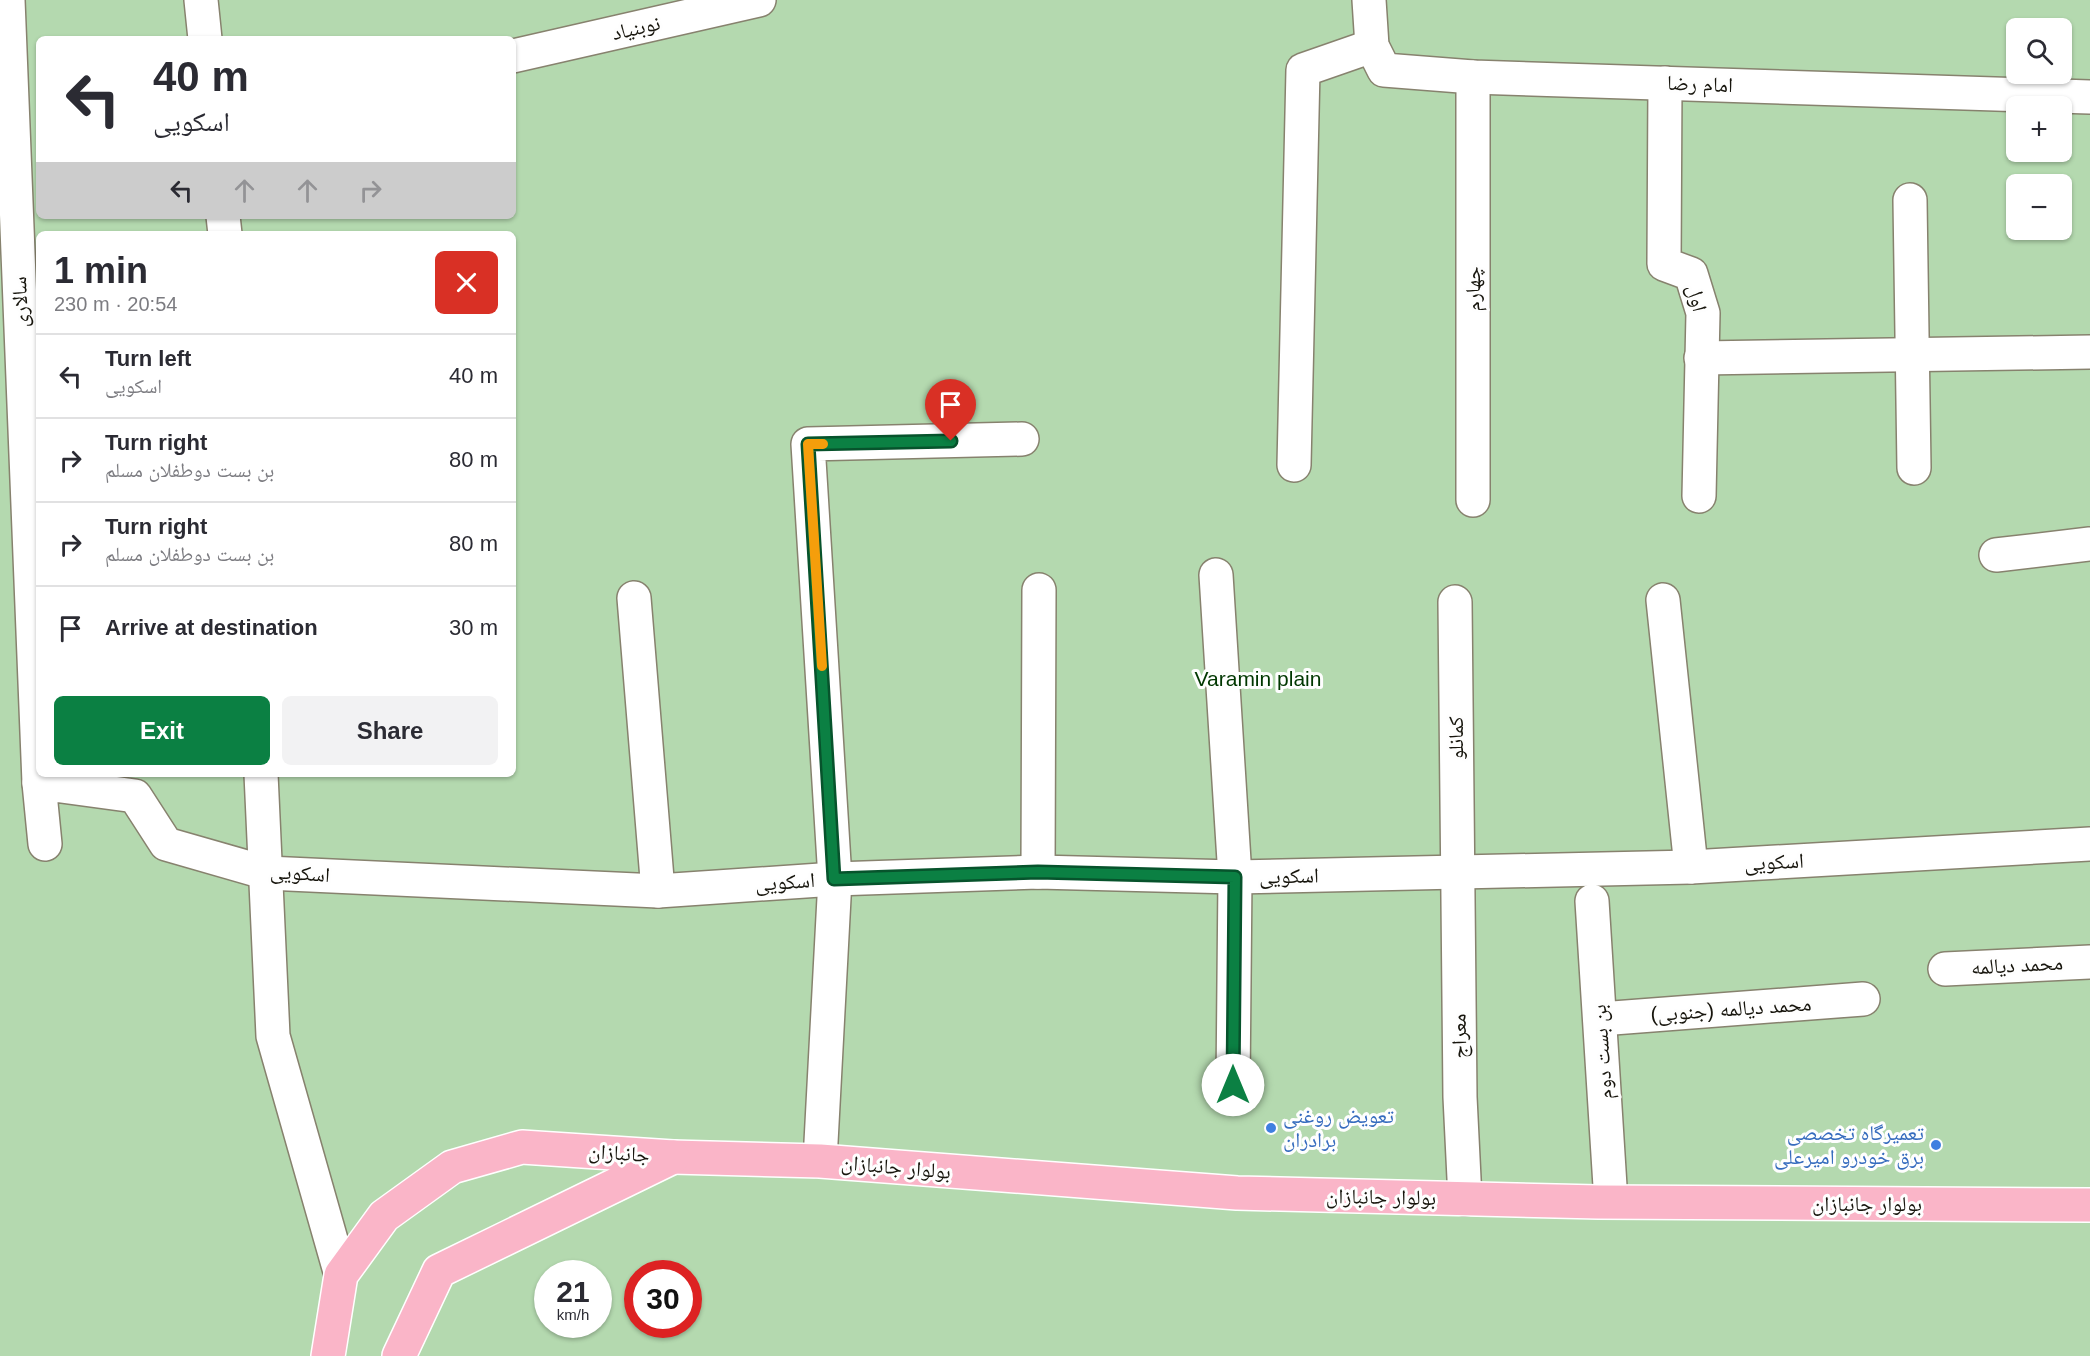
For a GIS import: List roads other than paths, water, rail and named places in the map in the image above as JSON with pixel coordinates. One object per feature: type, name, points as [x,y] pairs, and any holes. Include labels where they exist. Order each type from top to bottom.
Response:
[{"type":"main road","name":"جانبازان","points":[[328,1356],[341,1275],[384,1216],[452,1167],[522,1147],[673,1157]]},
{"type":"main road","name":"جانبازان","points":[[399,1356],[439,1271],[673,1157]]},
{"type":"main road","name":"بولوار جانبازان","points":[[673,1157],[820,1161],[1237,1193],[1611,1202],[2090,1205]]},
{"type":"street","name":"سالاری","points":[[8,0],[36,707]]},
{"type":"street","points":[[201,0],[205,36]]},
{"type":"street","name":"نوبنیاد","points":[[516,55],[759,0]]},
{"type":"street","name":"امام رضا","points":[[1369,0],[1372,46],[1384,70],[1473,77],[2090,97]]},
{"type":"street","points":[[1294,465],[1303,70],[1372,46]]},
{"type":"street","name":"چهارم","points":[[1473,77],[1473,500]]},
{"type":"street","name":"اول","points":[[1665,83],[1664,264],[1691,274],[1702,313],[1699,496]]},
{"type":"street","points":[[1910,200],[1914,468]]},
{"type":"street","points":[[1701,358],[2090,352]]},
{"type":"street","points":[[820,1161],[834,879],[808,444],[1023,440]]},
{"type":"street","points":[[1996,555],[2090,544]]},
{"type":"street","points":[[1216,575],[1235,877],[1233,1085]]},
{"type":"street","points":[[1038,872],[1039,590]]},
{"type":"street","points":[[634,598],[658,891]]},
{"type":"street","points":[[1663,600],[1691,867]]},
{"type":"street","name":"کمانلو","points":[[1455,602],[1457,874]]},
{"type":"street","name":"سالاری","points":[[39,777],[39,783]]},
{"type":"street","points":[[261,777],[273,1036],[341,1275]]},
{"type":"street","points":[[39,783],[45,844]]},
{"type":"street","name":"اسکویی","points":[[39,783],[135,796],[166,844],[267,873],[658,891],[834,879],[1038,872],[1235,877],[1457,874],[1691,867],[2090,844]]},
{"type":"street","name":"معراج","points":[[1457,874],[1460,1096],[1465,1199]]},
{"type":"street","name":"بن بست دوم","points":[[1592,901],[1611,1202]]},
{"type":"street","name":"محمد دیالمه","points":[[1945,969],[2090,962]]},
{"type":"street","name":"محمد دیالمه (جنوبی)","points":[[1600,1019],[1863,999]]},
{"type":"place","name":"تعویض روغنی برادران","points":[[1271,1128]]},
{"type":"place","name":"تعمیرگاه تخصصی برق خودرو امیرعلی","points":[[1936,1145]]},
{"type":"park label","name":"Varamin plain","points":[[1258,679]]}]
